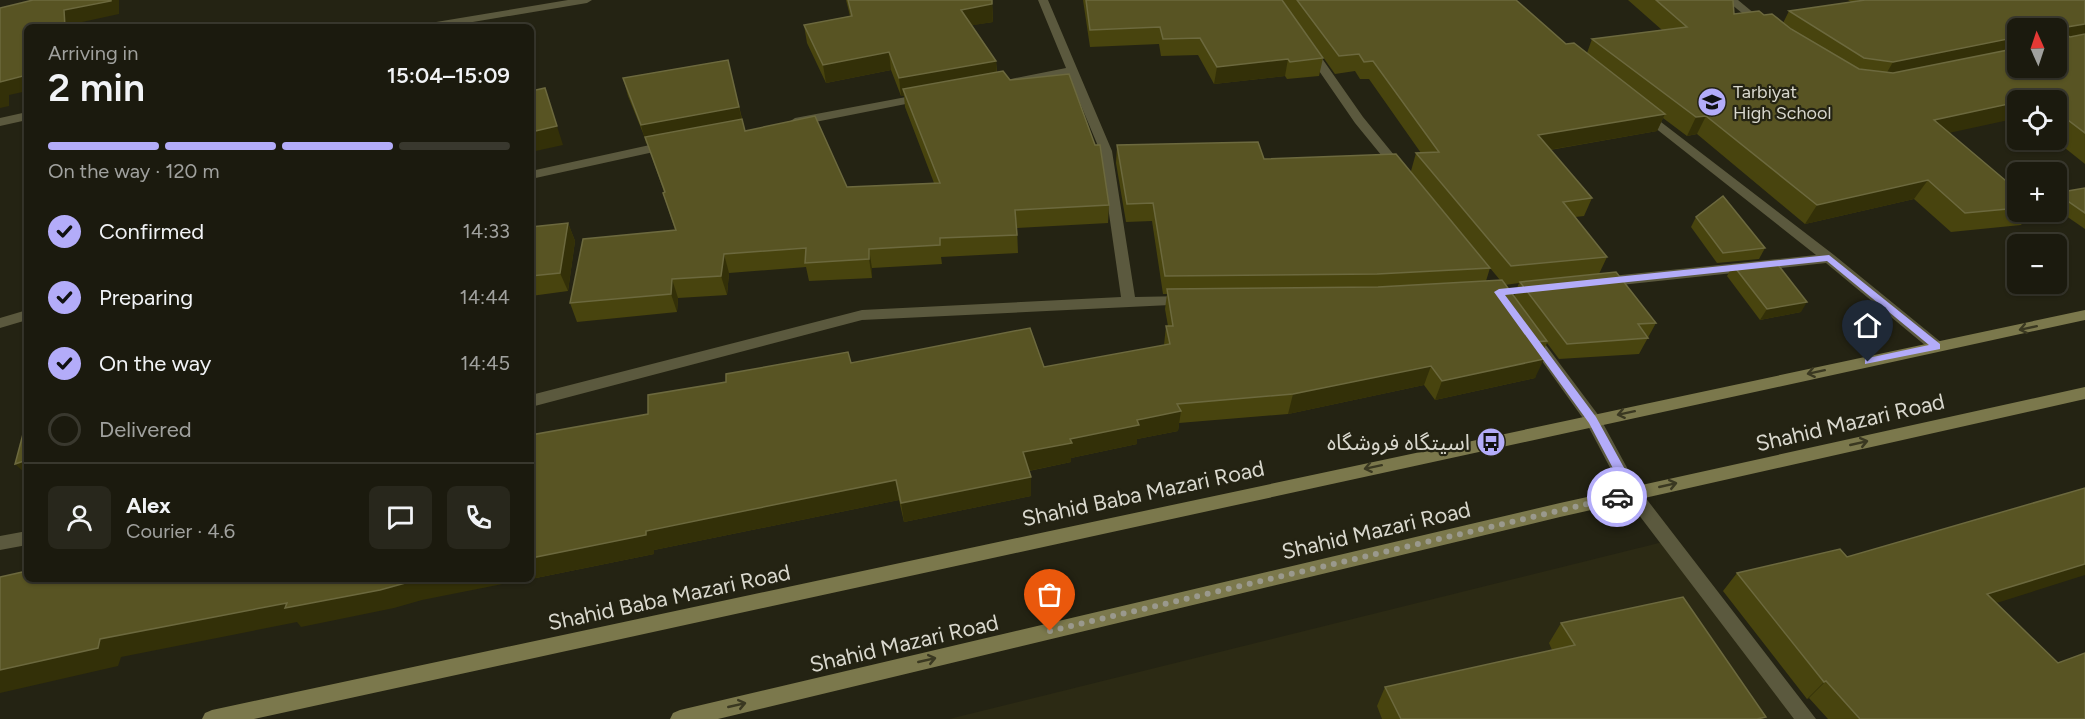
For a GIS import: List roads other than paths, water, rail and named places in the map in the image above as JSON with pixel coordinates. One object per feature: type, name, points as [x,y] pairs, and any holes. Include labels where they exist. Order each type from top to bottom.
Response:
[{"type":"main road","name":"Shahid Baba Mazari Road","points":[[212,719],[2085,315]]},
{"type":"main road","name":"Shahid Mazari Road","points":[[680,719],[1632,493],[2085,393]]},
{"type":"street","points":[[442,24],[587,0]]},
{"type":"street","points":[[1043,0],[1106,151],[1129,302]]},
{"type":"street","points":[[1731,0],[1768,28]]},
{"type":"street","points":[[1301,37],[1359,120],[1410,183]]},
{"type":"street","points":[[1003,83],[1072,70]]},
{"type":"street","points":[[784,124],[934,96]]},
{"type":"street","points":[[1632,103],[1829,258],[1937,347]]},
{"type":"street","points":[[0,122],[24,117]]},
{"type":"street","points":[[534,174],[680,143]]},
{"type":"street","points":[[1593,283],[1829,258]]},
{"type":"street","points":[[534,400],[862,315],[1129,302],[1198,301]]},
{"type":"street","points":[[0,323],[24,316]]},
{"type":"street","points":[[1519,320],[1593,420],[1632,493],[1806,719]]},
{"type":"street","points":[[0,543],[24,539]]},
{"type":"place","name":"Tarbiyat High School","points":[[1712,102]]},
{"type":"place","name":"اسیتگاه فروشگاه","points":[[1491,442]]}]
